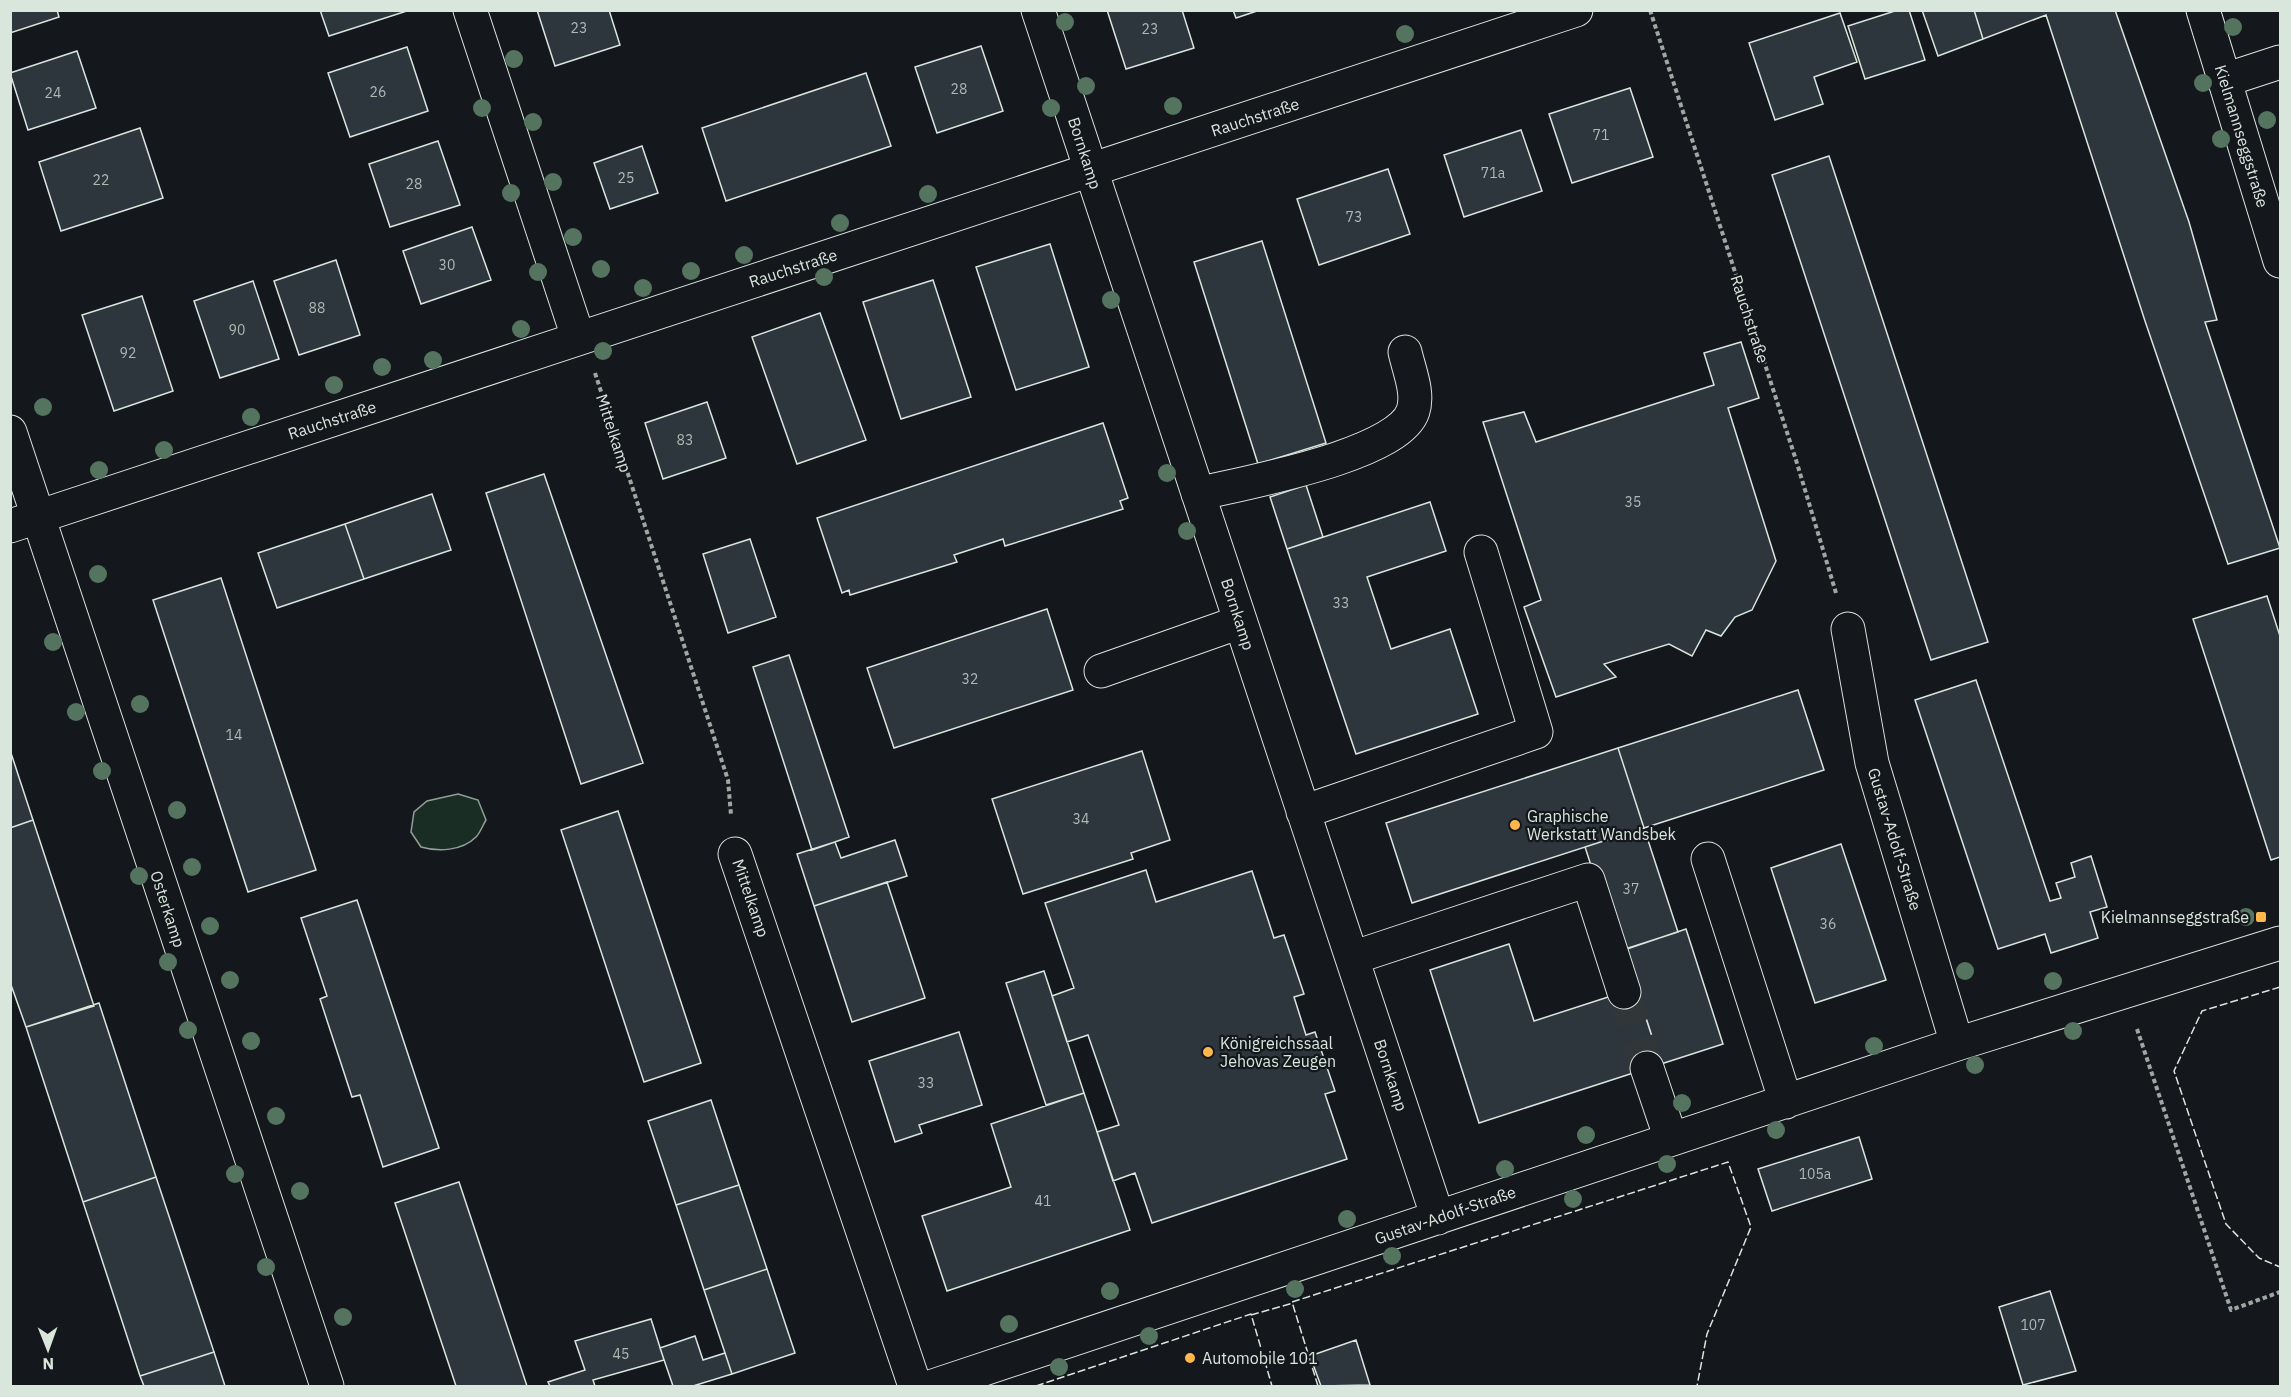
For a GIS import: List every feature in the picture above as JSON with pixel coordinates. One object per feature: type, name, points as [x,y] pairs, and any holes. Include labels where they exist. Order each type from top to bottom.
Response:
[{"type":"street","points":[[470,10],[578,338]]},
{"type":"street","name":"Bornkamp","points":[[1038,10],[1438,1218]]},
{"type":"street","name":"Rauchstraße","points":[[24,522],[1576,10]]},
{"type":"street","name":"Kielmannseggstraße","points":[[2203,10],[2280,261]]},
{"type":"street","points":[[2225,80],[2280,62]]},
{"type":"street","points":[[1198,494],[1335,459],[1380,443],[1401,428],[1413,411],[1414,390],[1405,352]]},
{"type":"street","name":"Osterkamp","points":[[10,432],[24,522],[327,1386]]},
{"type":"street","points":[[1304,812],[1536,732],[1481,552]]},
{"type":"street","points":[[1101,671],[1240,622]]},
{"type":"street","name":"Gustav-Adolf-Straße","points":[[1848,629],[1872,763],[1957,1044]]},
{"type":"street","name":"Mittelkamp","points":[[735,854],[915,1386]]},
{"type":"street","points":[[1708,859],[1786,1102]]},
{"type":"street","points":[[1352,958],[1588,880],[1624,992]]},
{"type":"street","name":"Gustav-Adolf-Straße","points":[[933,1386],[1957,1044],[2280,943]]},
{"type":"street","points":[[1647,1068],[1671,1139]]},
{"type":"path","name":"Rauchstraße","points":[[1650,10],[1796,460],[1848,629]]},
{"type":"path","name":"Mittelkamp","points":[[594,370],[728,780],[735,854]]},
{"type":"path","points":[[2125,992],[2231,1310],[2280,1292]]},
{"type":"green space","points":[[458,794],[478,800],[486,820],[479,833],[470,842],[457,848],[435,850],[421,847],[411,832],[414,812],[427,801]]},
{"type":"building","points":[[10,10],[57,10],[59,17],[10,33]]},
{"type":"building","points":[[320,10],[407,10],[407,11],[329,36]]},
{"type":"building","points":[[537,10],[609,10],[620,45],[555,66]]},
{"type":"building","points":[[1107,10],[1182,10],[1194,48],[1126,69]]},
{"type":"building","points":[[1233,10],[1260,10],[1236,18]]},
{"type":"building","points":[[1898,10],[1909,10],[1925,60],[1865,79],[1848,26]]},
{"type":"building","points":[[1922,10],[1974,10],[1983,39],[1938,56]]},
{"type":"building","points":[[1974,10],[2115,10],[2189,222],[2217,320],[2205,322],[2280,548],[2228,564],[2145,321],[2046,15],[1983,39]]},
{"type":"building","points":[[1840,13],[1857,62],[1814,77],[1823,104],[1775,120],[1749,43]]},
{"type":"building","points":[[981,46],[1003,111],[937,133],[915,67]]},
{"type":"building","points":[[407,47],[428,111],[350,137],[328,73]]},
{"type":"building","points":[[77,51],[96,108],[28,130],[10,73]]},
{"type":"building","points":[[866,73],[891,146],[726,201],[702,128]]},
{"type":"building","points":[[1630,88],[1653,157],[1572,183],[1549,114]]},
{"type":"building","points":[[140,128],[163,198],[61,231],[39,162]]},
{"type":"building","points":[[1521,130],[1542,191],[1464,217],[1444,155]]},
{"type":"building","points":[[438,141],[460,205],[390,227],[369,164]]},
{"type":"building","points":[[642,146],[658,193],[610,209],[594,163]]},
{"type":"building","points":[[1829,156],[1988,642],[1931,660],[1772,175]]},
{"type":"building","points":[[1388,169],[1410,234],[1319,265],[1297,199]]},
{"type":"building","points":[[472,227],[491,280],[421,304],[403,251]]},
{"type":"building","points":[[1262,241],[1326,443],[1258,464],[1194,262]]},
{"type":"building","points":[[1050,244],[1089,367],[1016,390],[976,267]]},
{"type":"building","points":[[336,260],[360,335],[299,355],[274,281]]},
{"type":"building","points":[[933,280],[971,397],[901,419],[863,302]]},
{"type":"building","points":[[253,281],[279,359],[220,378],[194,301]]},
{"type":"building","points":[[142,296],[173,391],[114,411],[82,315]]},
{"type":"building","points":[[820,313],[866,440],[797,464],[752,337]]},
{"type":"building","points":[[1741,342],[1759,398],[1728,408],[1776,561],[1752,610],[1735,617],[1721,636],[1706,630],[1692,656],[1669,644],[1604,664],[1616,677],[1556,697],[1524,607],[1541,600],[1483,422],[1524,412],[1536,442],[1714,385],[1704,353]]},
{"type":"building","points":[[707,402],[726,458],[663,479],[645,423]]},
{"type":"building","points":[[1103,423],[1128,498],[1120,501],[1123,509],[1005,546],[1003,539],[954,555],[957,562],[850,595],[849,590],[842,593],[817,518]]},
{"type":"building","points":[[544,474],[643,763],[581,784],[486,493]]},
{"type":"building","points":[[1306,485],[1323,537],[1287,549],[1270,497]]},
{"type":"building","points":[[432,494],[451,550],[364,579],[345,524]]},
{"type":"building","points":[[1430,502],[1446,551],[1367,577],[1391,649],[1450,629],[1478,714],[1356,754],[1287,549]]},
{"type":"building","points":[[345,524],[364,579],[277,608],[258,553]]},
{"type":"building","points":[[750,539],[776,617],[728,633],[703,554]]},
{"type":"building","points":[[221,578],[316,870],[248,892],[153,600]]},
{"type":"building","points":[[2267,596],[2280,636],[2280,857],[2271,860],[2193,619]]},
{"type":"building","points":[[1047,609],[1073,690],[894,748],[867,668]]},
{"type":"building","points":[[789,655],[849,837],[812,850],[753,667]]},
{"type":"building","points":[[1976,680],[2050,901],[2061,898],[2056,883],[2075,877],[2071,863],[2091,856],[2107,907],[2090,912],[2098,938],[2051,953],[2045,934],[1998,949],[1915,700]]},
{"type":"building","points":[[1798,690],[1824,770],[1644,828],[1618,748]]},
{"type":"building","name":"Graphische Werkstatt Wandsbek","points":[[1618,748],[1644,828],[1412,903],[1386,823]]},
{"type":"building","points":[[10,750],[33,820],[10,828]]},
{"type":"building","points":[[1142,751],[1170,840],[1131,853],[1133,859],[1023,894],[992,799]]},
{"type":"building","points":[[618,811],[701,1063],[644,1082],[561,830]]},
{"type":"building","points":[[33,820],[94,1006],[26,1027],[10,982],[10,828]]},
{"type":"building","points":[[1644,828],[1678,932],[1619,951],[1585,847]]},
{"type":"building","points":[[895,840],[907,876],[814,906],[797,854],[835,842],[841,858]]},
{"type":"building","points":[[1841,844],[1886,980],[1815,1003],[1771,868]]},
{"type":"building","name":"Königreichssaal Jehovas Zeugen","points":[[1146,870],[1156,902],[1252,871],[1274,938],[1284,935],[1304,994],[1294,997],[1306,1035],[1315,1032],[1335,1091],[1325,1094],[1347,1159],[1152,1223],[1135,1173],[1113,1181],[1097,1132],[1119,1125],[1088,1035],[1067,1042],[1052,996],[1074,988],[1045,903]]},
{"type":"building","points":[[887,882],[925,998],[852,1022],[814,906]]},
{"type":"building","points":[[357,900],[439,1148],[383,1167],[360,1095],[352,1097],[320,999],[327,996],[301,918]]},
{"type":"building","points":[[1686,929],[1723,1044],[1661,1064],[1624,950]]},
{"type":"building","points":[[1509,944],[1534,1021],[1636,988],[1661,1064],[1479,1123],[1430,970]]},
{"type":"building","points":[[1044,971],[1084,1093],[1046,1105],[1006,983]]},
{"type":"building","points":[[99,1003],[156,1177],[83,1202],[26,1027]]},
{"type":"building","points":[[959,1032],[982,1105],[919,1125],[922,1133],[895,1142],[869,1061]]},
{"type":"building","points":[[1084,1093],[1130,1230],[947,1291],[922,1216],[1011,1187],[991,1124]]},
{"type":"building","points":[[711,1100],[739,1185],[676,1205],[648,1121]]},
{"type":"building","points":[[1859,1137],[1872,1179],[1772,1211],[1758,1169]]},
{"type":"building","points":[[156,1177],[214,1352],[140,1376],[83,1202]]},
{"type":"building","points":[[459,1182],[527,1386],[456,1386],[395,1203]]},
{"type":"building","points":[[739,1185],[767,1269],[704,1290],[676,1205]]},
{"type":"building","points":[[767,1269],[795,1353],[732,1374],[704,1290]]},
{"type":"building","points":[[2050,1291],[2076,1371],[2023,1385],[1999,1307]]},
{"type":"building","points":[[651,1319],[664,1360],[593,1380],[595,1386],[550,1386],[548,1382],[585,1370],[575,1341]]},
{"type":"building","points":[[695,1336],[703,1360],[725,1353],[732,1374],[693,1386],[673,1386],[660,1348]]},
{"type":"building","points":[[1356,1340],[1370,1385],[1321,1386],[1310,1356]]},
{"type":"building","points":[[214,1352],[225,1386],[144,1386],[140,1376]]},
{"type":"tunnel","points":[[1624,992],[1647,1068]]},
{"type":"fence","points":[[2280,987],[2202,1011],[2174,1071],[2226,1224],[2259,1258],[2280,1267]]},
{"type":"fence","points":[[1318,1386],[1292,1302],[1728,1162],[1751,1227],[1707,1334],[1697,1386]]},
{"type":"fence","points":[[1251,1315],[1293,1303]]},
{"type":"fence","points":[[1036,1386],[1251,1314],[1272,1386]]},
{"type":"place","name":"Graphische Werkstatt Wandsbek","points":[[1515,825]]},
{"type":"place","name":"Kielmannseggstraße","points":[[2261,917]]},
{"type":"place","name":"Königreichssaal Jehovas Zeugen","points":[[1208,1052]]},
{"type":"place","name":"Automobile 101","points":[[1190,1358]]}]
